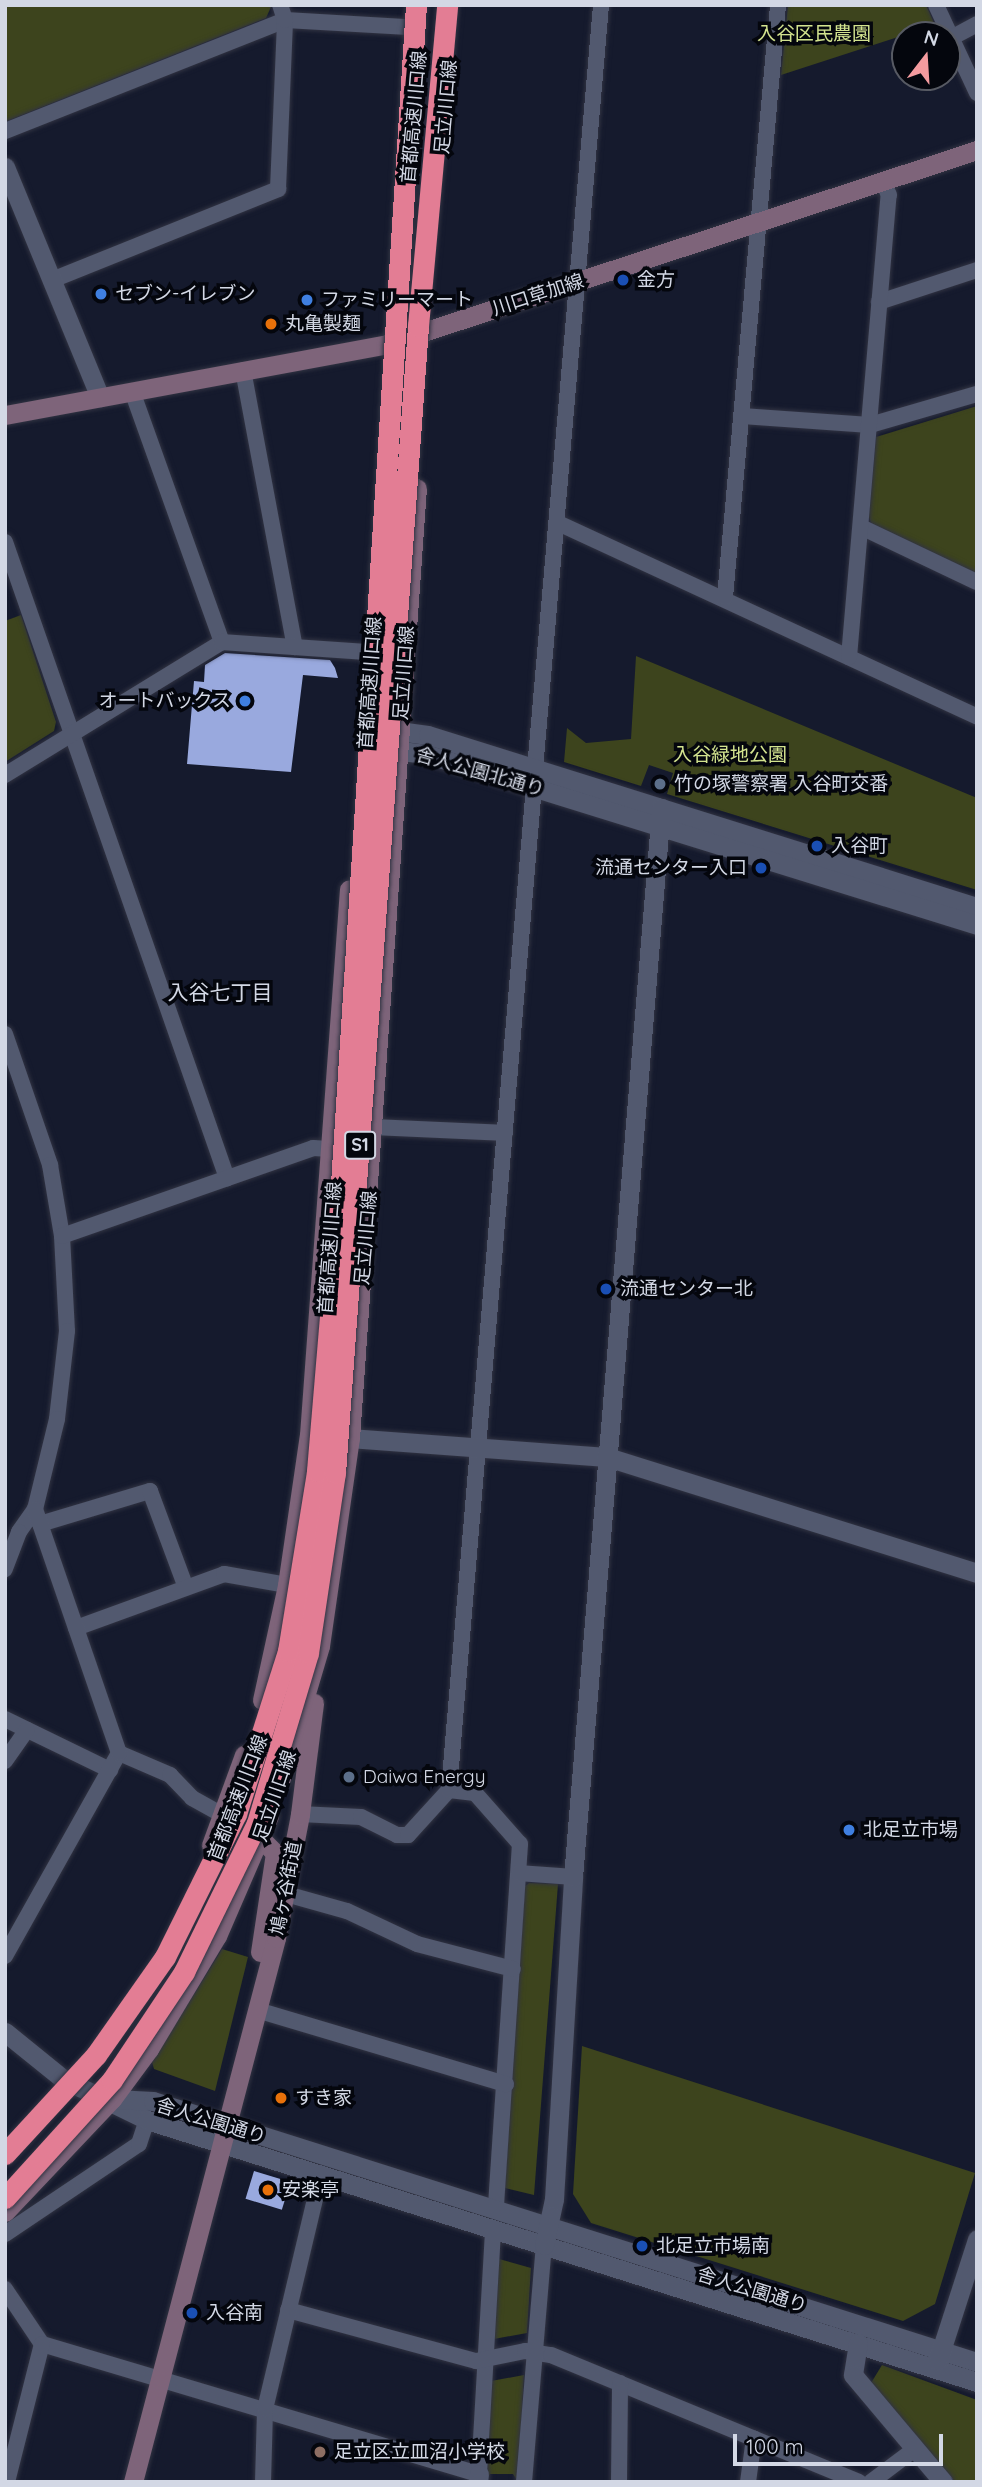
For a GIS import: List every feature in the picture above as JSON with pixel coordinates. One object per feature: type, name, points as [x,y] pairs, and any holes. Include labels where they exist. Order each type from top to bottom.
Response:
[{"type":"highway","name":"首都高速川口線","points":[[5,2154],[96,2055],[165,1957],[236,1814],[290,1638],[317,1471],[341,1184],[416,5]]},
{"type":"highway","name":"首都高速川口線","points":[[5,2198],[113,2080],[184,1972],[257,1823],[308,1653],[335,1472],[418,326],[447,5]]},
{"type":"main road","name":"足立川口線","points":[[5,2140],[63,2079],[155,1954],[223,1815],[274,1661],[309,1435],[366,652],[407,5]]},
{"type":"main road","name":"足立川口線","points":[[5,2212],[112,2099],[191,1983],[262,1835],[320,1646],[350,1438],[375,1127],[427,330],[455,5]]},
{"type":"main road","name":"川口草加線","points":[[5,415],[387,344],[977,150]]},
{"type":"main road","name":"鳩ヶ谷街道","points":[[133,2482],[286,1894],[300,1814],[320,1646]]},
{"type":"main road","name":"鳩ヶ谷街道","points":[[223,1815],[262,1835],[273,1845],[276,1864],[224,2134]]},
{"type":"street","points":[[300,1814],[361,1816],[397,1835],[408,1835],[449,1790],[601,5]]},
{"type":"street","points":[[725,597],[778,5]]},
{"type":"street","points":[[936,5],[943,21]]},
{"type":"street","points":[[5,131],[283,13],[405,27]]},
{"type":"street","points":[[52,280],[278,189],[283,13]]},
{"type":"street","points":[[961,33],[977,24]]},
{"type":"street","points":[[961,59],[977,93]]},
{"type":"street","points":[[5,166],[100,397]]},
{"type":"street","points":[[849,657],[889,195],[883,182]]},
{"type":"street","points":[[879,302],[977,270]]},
{"type":"street","points":[[243,370],[295,647]]},
{"type":"street","points":[[132,391],[222,642]]},
{"type":"street","points":[[742,416],[870,425],[977,394]]},
{"type":"street","points":[[558,523],[725,597],[977,717]]},
{"type":"street","points":[[861,527],[977,582]]},
{"type":"street","points":[[5,542],[227,1178]]},
{"type":"street","points":[[5,775],[222,642],[366,652]]},
{"type":"street","name":"舎人公園北通り","points":[[360,738],[377,749],[400,740],[977,907]]},
{"type":"street","points":[[524,2482],[532,2352],[547,2236],[573,1877],[659,816]]},
{"type":"street","name":"舎人公園北通り","points":[[659,816],[977,925]]},
{"type":"street","points":[[5,1034],[43,1130],[62,1236],[63,1376],[38,1517],[119,1753],[5,1956]]},
{"type":"street","points":[[375,1127],[505,1133]]},
{"type":"street","points":[[62,1236],[313,1148],[330,1149]]},
{"type":"street","points":[[309,1435],[607,1457],[977,1573]]},
{"type":"street","points":[[5,1569],[19,1532],[38,1517],[150,1491],[186,1588]]},
{"type":"street","points":[[76,1628],[224,1574],[287,1585]]},
{"type":"street","points":[[5,1719],[110,1770]]},
{"type":"street","points":[[5,1761],[27,1730]]},
{"type":"street","points":[[119,1753],[170,1775],[192,1798],[223,1815]]},
{"type":"street","points":[[5,2289],[42,2344],[265,2409],[478,2478],[520,1844],[475,1793],[449,1790]]},
{"type":"street","points":[[519,1873],[573,1877]]},
{"type":"street","points":[[286,1894],[347,1911],[416,1944],[513,1969]]},
{"type":"street","points":[[257,2010],[506,2084]]},
{"type":"street","points":[[5,2032],[63,2079],[112,2099]]},
{"type":"street","name":"舎人公園通り","points":[[112,2099],[147,2120],[224,2134],[939,2359],[977,2382]]},
{"type":"street","name":"舎人公園通り","points":[[112,2099],[153,2101],[321,2174],[495,2219]]},
{"type":"street","points":[[5,2234],[139,2144],[147,2120]]},
{"type":"street","points":[[263,2482],[265,2409],[321,2174]]},
{"type":"street","name":"舎人公園通り","points":[[547,2236],[858,2343],[939,2359],[977,2362]]},
{"type":"street","points":[[939,2359],[977,2239]]},
{"type":"street","points":[[288,2310],[484,2362],[532,2352],[620,2383],[859,2482]]},
{"type":"street","points":[[858,2343],[853,2375],[943,2482]]},
{"type":"street","points":[[7,2482],[42,2344]]},
{"type":"street","points":[[619,2482],[620,2383]]},
{"type":"street","points":[[748,2482],[754,2438]]},
{"type":"street","points":[[871,2482],[915,2449]]},
{"type":"green space","points":[[5,5],[271,7],[266,18],[7,121]]},
{"type":"green space","name":"入谷区民農園","points":[[788,5],[926,5],[933,21],[891,21],[891,39],[781,75]]},
{"type":"green space","points":[[977,406],[977,575],[872,526],[869,517],[876,437]]},
{"type":"green space","points":[[21,615],[56,722],[54,731],[5,762],[5,621]]},
{"type":"green space","name":"入谷緑地公園","points":[[636,656],[977,798],[977,890],[667,794],[673,773],[649,765],[641,786],[564,762],[567,728],[586,743],[631,739]]},
{"type":"green space","points":[[529,1883],[558,1884],[534,2195],[505,2188],[524,1887]]},
{"type":"green space","points":[[222,1949],[248,1957],[215,2091],[154,2069],[152,2062]]},
{"type":"green space","points":[[582,2046],[975,2173],[935,2304],[903,2321],[591,2223],[573,2194]]},
{"type":"green space","points":[[499,2259],[531,2268],[527,2333],[494,2339]]},
{"type":"green space","points":[[882,2365],[977,2400],[977,2482],[955,2482],[871,2383]]},
{"type":"green space","points":[[524,2375],[518,2482],[513,2474],[490,2474],[485,2482],[491,2381]]},
{"type":"building","name":"オートバックス","points":[[225,653],[330,660],[335,668],[338,678],[303,675],[291,772],[187,764],[194,681],[204,682],[205,665]]},
{"type":"building","name":"安楽亭","points":[[254,2171],[290,2182],[282,2210],[246,2199]]},
{"type":"place","name":"金方","points":[[623,280]]},
{"type":"place","name":"セブン-イレブン","points":[[101,294]]},
{"type":"place","name":"ファミリーマート","points":[[307,300]]},
{"type":"place","name":"丸亀製麺","points":[[271,324]]},
{"type":"place","name":"オートバックス","points":[[245,701]]},
{"type":"place","name":"竹の塚警察署 入谷町交番","points":[[660,784]]},
{"type":"place","name":"入谷町","points":[[817,846]]},
{"type":"place","name":"流通センター入口","points":[[761,868]]},
{"type":"place","name":"流通センター北","points":[[606,1289]]},
{"type":"place","name":"Daiwa Energy","points":[[349,1777]]},
{"type":"place","name":"北足立市場","points":[[849,1830]]},
{"type":"place","name":"すき家","points":[[281,2098]]},
{"type":"place","name":"安楽亭","points":[[268,2190]]},
{"type":"place","name":"北足立市場南","points":[[642,2246]]},
{"type":"place","name":"入谷南","points":[[192,2313]]},
{"type":"place","name":"足立区立皿沼小学校","points":[[320,2452]]},
{"type":"district","name":"入谷七丁目","points":[[220,992]]}]
